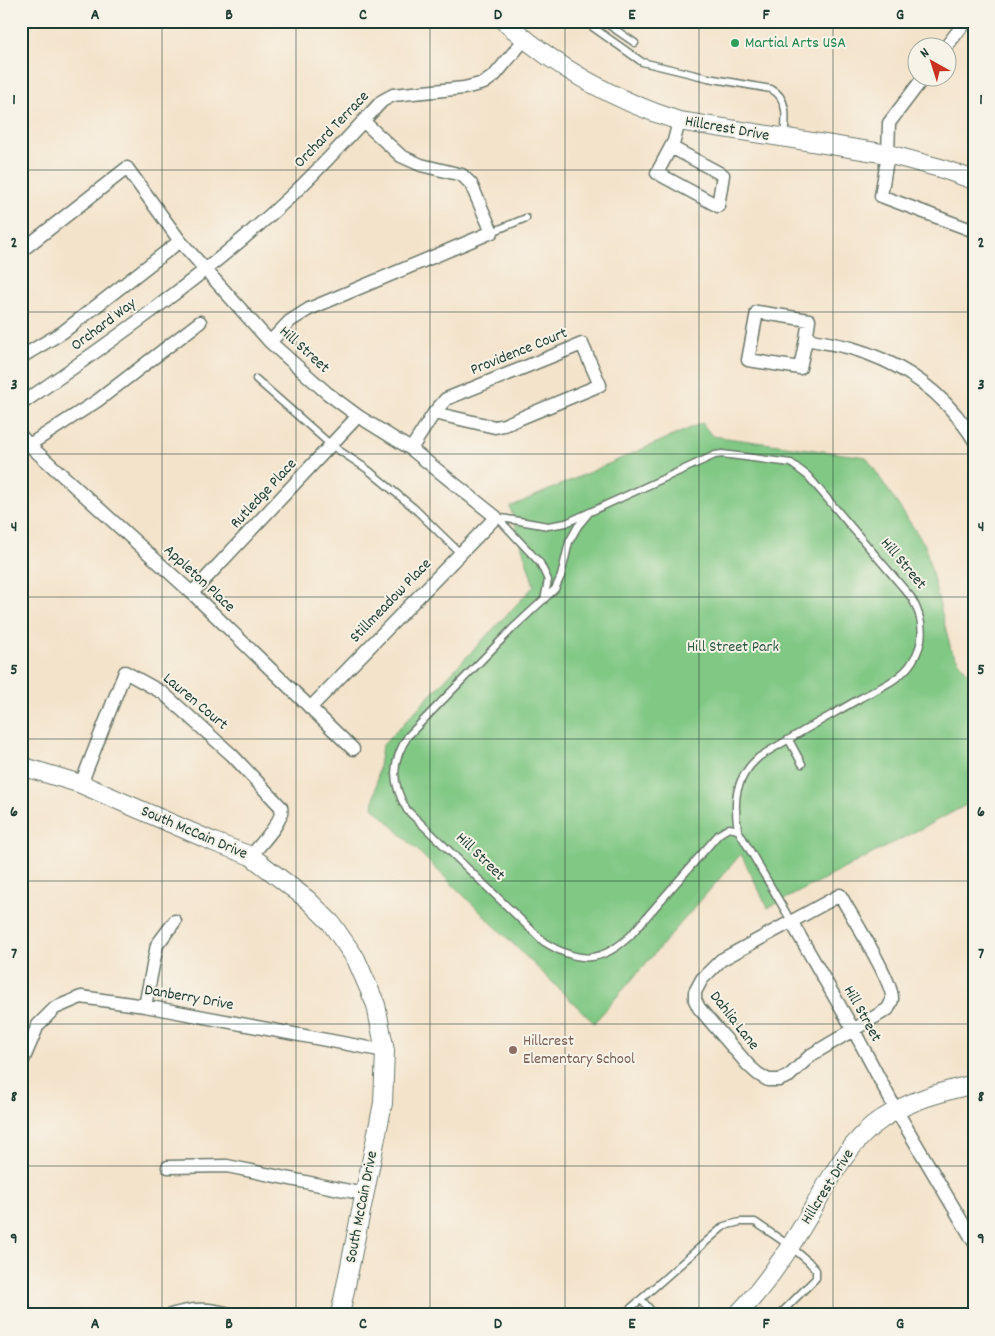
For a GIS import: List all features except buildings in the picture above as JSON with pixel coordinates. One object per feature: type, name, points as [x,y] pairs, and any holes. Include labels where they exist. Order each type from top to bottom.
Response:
[{"type":"street","name":"Hillcrest Drive","points":[[504,21],[524,40],[584,80],[624,101],[679,121],[888,154],[940,168],[974,180]]},
{"type":"street","points":[[953,38],[966,21]]},
{"type":"street","name":"Orchard Terrace","points":[[205,270],[290,197],[382,101],[393,95],[464,88],[484,83],[495,76],[524,40]]},
{"type":"street","points":[[915,88],[888,123],[888,154],[881,196],[974,231]]},
{"type":"street","points":[[270,342],[290,321],[309,309],[492,232],[471,184],[462,175],[420,165],[401,156],[363,121]]},
{"type":"street","points":[[671,147],[723,175],[718,206],[657,173],[671,147],[679,121]]},
{"type":"street","name":"Hill Street","points":[[21,251],[127,168],[180,241],[270,342],[327,393],[358,416],[411,449],[496,516]]},
{"type":"street","points":[[21,357],[63,332],[180,241]]},
{"type":"street","name":"Orchard Way","points":[[21,404],[98,352],[205,270]]},
{"type":"street","points":[[757,312],[809,320],[806,339],[800,368],[748,360],[757,312]]},
{"type":"street","points":[[25,440],[97,401],[200,322]]},
{"type":"street","points":[[806,339],[851,348],[884,360],[918,379],[944,401],[972,434]]},
{"type":"street","name":"Providence Court","points":[[411,449],[434,413],[446,399],[582,344],[600,385],[496,427],[434,413]]},
{"type":"street","name":"Rutledge Place","points":[[192,593],[358,416]]},
{"type":"street","name":"Appleton Place","points":[[25,440],[192,593],[353,749]]},
{"type":"street","name":"Stillmeadow Place","points":[[310,708],[496,516]]},
{"type":"street","name":"Lauren Court","points":[[81,784],[126,672],[163,693],[232,755],[281,807],[282,811],[279,821],[251,856]]},
{"type":"street","name":"South McCain Drive","points":[[21,766],[81,784],[214,842],[251,856],[308,900],[331,923],[356,959],[376,1005],[384,1052],[383,1102],[340,1315]]},
{"type":"street","name":"Dahlia Lane","points":[[840,896],[882,969],[891,989],[892,999],[888,1010],[811,1055],[789,1076],[779,1080],[768,1080],[749,1066],[699,1008],[695,1000],[695,992],[702,979],[721,960],[790,921],[840,896]]},
{"type":"street","points":[[146,1006],[157,945],[175,921]]},
{"type":"street","name":"Hill Street","points":[[790,921],[853,1029],[896,1110],[974,1242]]},
{"type":"street","name":"Danberry Drive","points":[[21,1065],[38,1024],[55,1008],[81,997],[146,1006],[384,1052]]},
{"type":"street","name":"Hillcrest Drive","points":[[737,1315],[756,1295],[790,1246],[853,1146],[881,1119],[896,1110],[918,1099],[974,1084]]},
{"type":"street","points":[[168,1167],[227,1166],[364,1194]]},
{"type":"street","points":[[171,1315],[187,1310],[203,1309],[232,1315]]},
{"type":"lane","points":[[584,21],[642,62],[778,92],[782,98],[785,110],[784,138]]},
{"type":"lane","points":[[603,21],[635,43]]},
{"type":"lane","points":[[492,232],[526,218]]},
{"type":"lane","points":[[256,379],[331,445],[367,469],[414,508],[460,553]]},
{"type":"lane","name":"Hill Street","points":[[496,516],[548,526],[566,524],[715,455],[722,454],[791,464],[808,476],[911,598],[918,610],[922,636],[918,651],[911,664],[901,674],[759,758],[749,766],[741,780],[736,796],[738,830],[790,921]]},
{"type":"lane","name":"Hill Street","points":[[591,511],[578,526],[569,542],[556,589],[512,628],[408,736],[400,748],[396,762],[395,779],[398,795],[407,810],[544,942],[568,954],[591,958],[618,948],[719,834],[729,828],[738,830]]},
{"type":"lane","name":"Hill Street","points":[[496,516],[540,563],[548,580],[544,600]]},
{"type":"lane","points":[[789,740],[802,764]]},
{"type":"lane","points":[[623,1315],[724,1226],[740,1222],[754,1222],[790,1246],[816,1270],[816,1278],[779,1315]]},
{"type":"lane","points":[[641,1299],[655,1315]]},
{"type":"green space","name":"Hill Street Park","points":[[702,423],[712,436],[866,457],[925,545],[951,650],[974,682],[974,801],[768,908],[741,854],[594,1023],[373,807],[382,746],[534,586],[510,507]]},
{"type":"place","name":"Martial Arts USA","points":[[735,43]]},
{"type":"place","name":"Hillcrest Elementary School","points":[[513,1050]]}]
